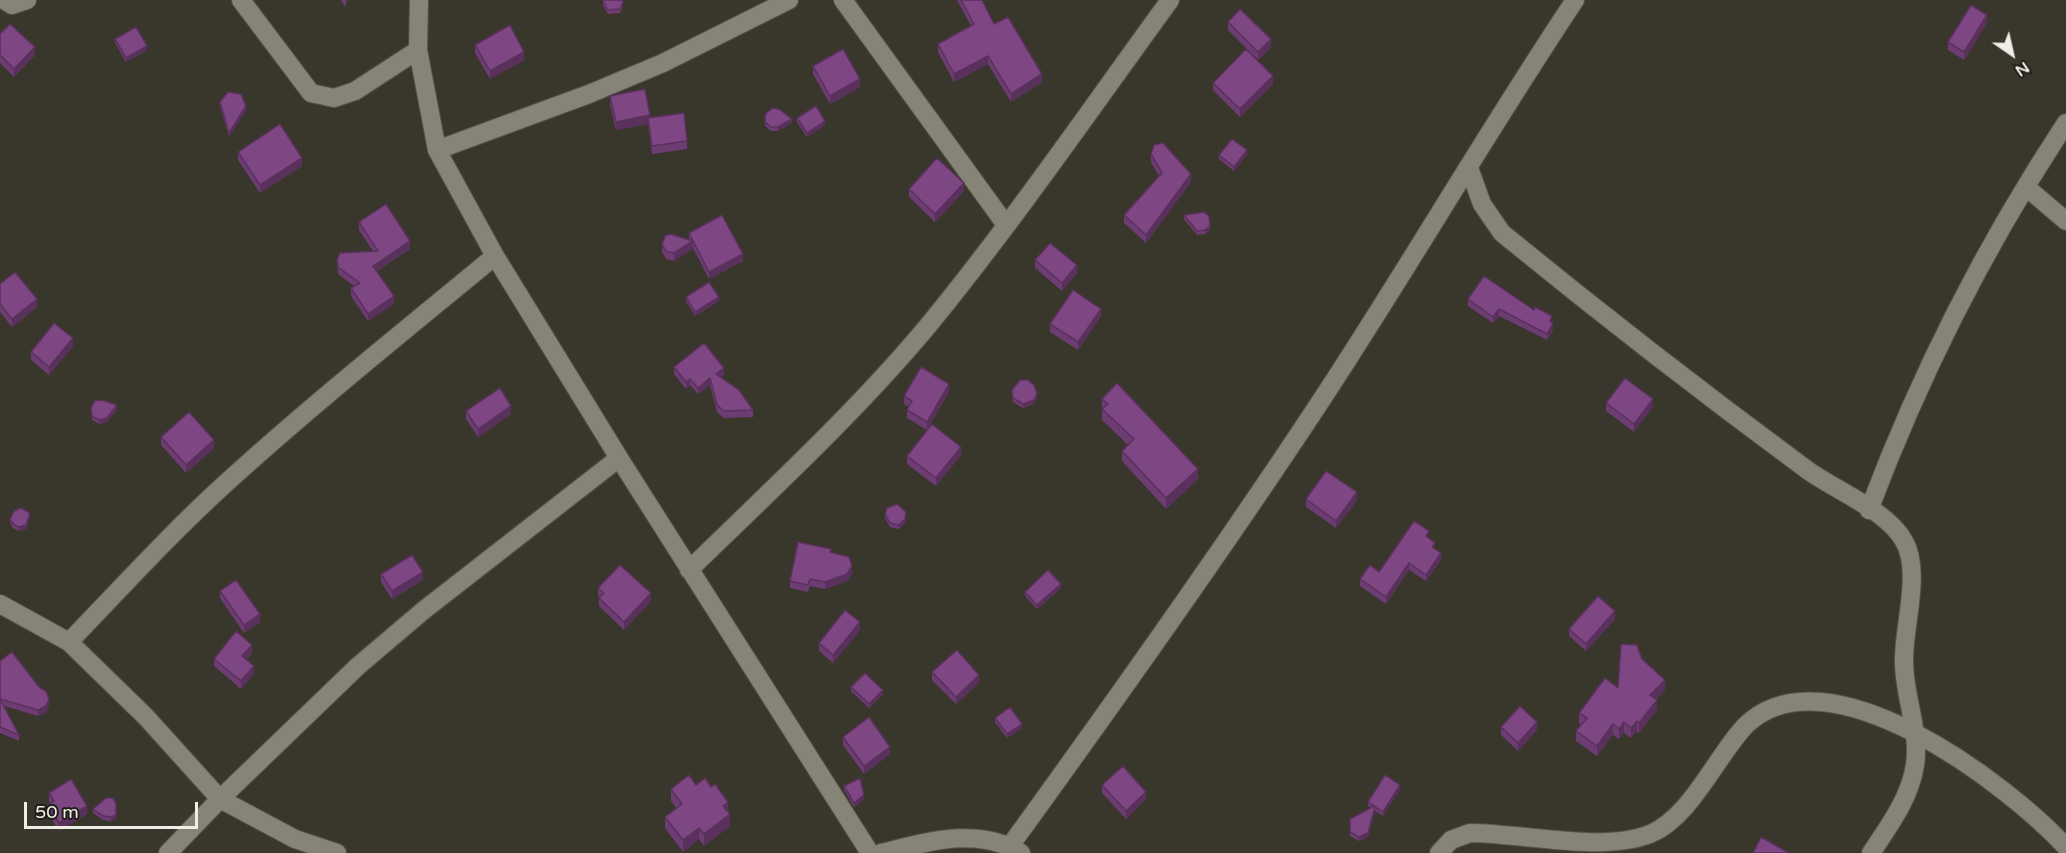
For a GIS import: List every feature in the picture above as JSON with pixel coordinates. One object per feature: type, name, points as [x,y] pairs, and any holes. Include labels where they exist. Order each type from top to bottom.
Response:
[{"type":"street","points":[[4,0],[12,5],[27,0]]},
{"type":"street","points":[[241,0],[311,93],[334,98],[355,91],[418,50]]},
{"type":"street","points":[[437,150],[663,63],[789,0]]},
{"type":"street","points":[[843,0],[1006,225]]},
{"type":"street","points":[[689,570],[864,398],[926,327],[1006,225],[1170,0]]},
{"type":"street","points":[[881,853],[936,840],[961,838],[986,839],[1016,849],[1325,393],[1469,168],[1523,77],[1575,0]]},
{"type":"street","points":[[420,1],[418,50],[437,150],[495,256],[619,458],[870,853]]},
{"type":"street","points":[[1869,510],[1936,349],[1974,277],[2066,123]]},
{"type":"street","points":[[1469,168],[1482,204],[1502,233],[1808,471],[1890,524],[1905,542],[1911,571],[1911,599],[1904,660],[1905,685],[1915,731],[1915,764],[1908,789],[1893,820],[1871,853]]},
{"type":"street","points":[[2026,187],[2066,220]]},
{"type":"street","points":[[69,642],[160,546],[225,484],[312,407],[495,256]]},
{"type":"street","points":[[168,853],[220,799],[358,666],[416,617],[619,458]]},
{"type":"street","points":[[0,604],[69,642],[146,717],[220,799],[295,839],[337,853]]},
{"type":"street","points":[[1439,853],[1451,840],[1470,833],[1587,840],[1628,840],[1652,834],[1674,819],[1746,725],[1766,710],[1788,702],[1820,702],[1860,711],[1915,731],[1966,763],[2024,805],[2066,847]]},
{"type":"street","points":[[295,839],[309,853]]},
{"type":"building","points":[[604,0],[623,0],[623,2],[620,9],[608,10]]},
{"type":"building","points":[[961,0],[982,0],[994,24],[1008,17],[1042,74],[1011,94],[988,56],[954,74],[938,44],[974,24]]},
{"type":"building","points":[[1971,5],[1987,15],[1964,52],[1948,42]]},
{"type":"building","points":[[1240,9],[1271,39],[1258,52],[1228,22]]},
{"type":"building","points":[[10,24],[35,47],[14,69],[0,55],[0,34]]},
{"type":"building","points":[[510,25],[524,52],[490,71],[475,45]]},
{"type":"building","points":[[136,27],[147,46],[126,58],[115,39]]},
{"type":"building","points":[[843,49],[860,79],[830,96],[813,66]]},
{"type":"building","points":[[1246,49],[1273,76],[1240,109],[1213,83]]},
{"type":"building","points":[[645,89],[650,115],[616,122],[610,96]]},
{"type":"building","points":[[228,92],[241,94],[246,106],[229,133],[220,102]]},
{"type":"building","points":[[816,106],[825,121],[807,133],[797,118]]},
{"type":"building","points":[[773,108],[779,109],[792,119],[778,127],[771,127],[765,122],[765,117],[766,113]]},
{"type":"building","points":[[684,113],[687,141],[652,146],[648,118]]},
{"type":"building","points":[[280,124],[302,158],[260,185],[238,152]]},
{"type":"building","points":[[1232,139],[1247,150],[1234,167],[1219,155]]},
{"type":"building","points":[[1163,143],[1191,174],[1146,235],[1124,215],[1162,173],[1151,154],[1154,145]]},
{"type":"building","points":[[937,158],[964,183],[935,214],[909,189]]},
{"type":"building","points":[[386,204],[410,241],[373,266],[394,296],[368,314],[351,288],[360,283],[338,267],[337,259],[340,253],[378,251],[359,222]]},
{"type":"building","points":[[1204,212],[1209,216],[1210,226],[1205,230],[1197,231],[1184,215]]},
{"type":"building","points":[[722,215],[743,254],[709,272],[689,233]]},
{"type":"building","points":[[670,234],[693,241],[674,253],[666,251],[662,244],[665,236]]},
{"type":"building","points":[[1050,243],[1077,265],[1062,283],[1035,260]]},
{"type":"building","points":[[15,272],[37,299],[12,319],[0,304],[0,284]]},
{"type":"building","points":[[1484,276],[1534,310],[1535,307],[1552,316],[1550,321],[1553,324],[1547,334],[1499,309],[1493,317],[1468,299]]},
{"type":"building","points":[[709,282],[719,297],[695,312],[686,297]]},
{"type":"building","points":[[1073,290],[1101,309],[1078,342],[1050,324]]},
{"type":"building","points":[[54,323],[73,338],[49,367],[31,352]]},
{"type":"building","points":[[704,343],[724,368],[716,374],[739,390],[753,410],[724,411],[717,405],[710,378],[698,388],[690,379],[686,382],[674,367]]},
{"type":"building","points":[[921,367],[949,384],[927,422],[907,410],[912,401],[904,396]]},
{"type":"building","points":[[1625,378],[1653,399],[1634,424],[1606,403]]},
{"type":"building","points":[[1020,380],[1028,380],[1034,385],[1037,393],[1034,400],[1023,404],[1013,398],[1012,390]]},
{"type":"building","points":[[1117,383],[1198,469],[1166,498],[1122,451],[1134,439],[1102,409],[1108,404],[1102,399]]},
{"type":"building","points":[[500,388],[511,406],[478,429],[466,411]]},
{"type":"building","points":[[102,400],[117,405],[107,418],[99,420],[92,416],[91,408],[95,401]]},
{"type":"building","points":[[189,412],[214,440],[186,465],[161,437]]},
{"type":"building","points":[[932,424],[961,447],[936,478],[907,456]]},
{"type":"building","points":[[1326,471],[1357,492],[1336,521],[1306,499]]},
{"type":"building","points":[[897,504],[906,512],[905,519],[899,525],[890,523],[885,514],[887,508]]},
{"type":"building","points":[[21,508],[30,513],[26,525],[19,527],[10,519],[14,511]]},
{"type":"building","points":[[1414,521],[1429,531],[1426,536],[1435,543],[1432,547],[1441,553],[1426,575],[1409,563],[1386,597],[1360,579],[1370,565],[1379,572]]},
{"type":"building","points":[[798,542],[831,549],[830,552],[849,557],[852,566],[847,574],[825,582],[810,579],[808,585],[790,581]]},
{"type":"building","points":[[412,555],[423,572],[392,591],[381,574]]},
{"type":"building","points":[[620,565],[651,593],[624,622],[599,598],[604,593],[598,588]]},
{"type":"building","points":[[1048,570],[1061,584],[1037,605],[1025,592]]},
{"type":"building","points":[[236,580],[260,614],[244,625],[220,591]]},
{"type":"building","points":[[1598,596],[1615,611],[1586,644],[1569,629]]},
{"type":"building","points":[[845,610],[860,622],[833,655],[819,643]]},
{"type":"building","points":[[236,631],[252,645],[242,656],[254,666],[241,681],[214,659]]},
{"type":"building","points":[[1621,644],[1637,645],[1642,659],[1665,680],[1650,695],[1657,700],[1639,723],[1637,721],[1631,728],[1624,722],[1619,729],[1613,724],[1597,746],[1576,731],[1587,718],[1579,713],[1605,678],[1618,688]]},
{"type":"building","points":[[957,650],[979,675],[956,697],[932,672]]},
{"type":"building","points":[[12,652],[40,688],[46,691],[49,699],[46,706],[38,710],[0,699],[0,661]]},
{"type":"building","points":[[865,673],[883,690],[869,704],[851,687]]},
{"type":"building","points":[[0,699],[19,735],[0,727]]},
{"type":"building","points":[[1520,706],[1537,722],[1518,743],[1501,727]]},
{"type":"building","points":[[1010,707],[1022,724],[1007,734],[995,718]]},
{"type":"building","points":[[869,717],[890,747],[864,766],[843,737]]},
{"type":"building","points":[[1123,766],[1146,792],[1126,811],[1102,785]]},
{"type":"building","points":[[689,775],[696,785],[705,778],[711,787],[715,784],[728,802],[723,806],[730,814],[704,834],[699,828],[683,840],[665,817],[682,804],[671,789]]},
{"type":"building","points":[[1385,775],[1400,785],[1383,812],[1375,807],[1368,833],[1359,837],[1350,832],[1350,819],[1374,806],[1368,802]]},
{"type":"building","points":[[860,778],[864,795],[854,803],[844,786]]},
{"type":"building","points":[[71,779],[87,806],[59,823],[48,805],[54,801],[49,793]]},
{"type":"building","points":[[106,798],[113,798],[116,803],[116,815],[103,816],[93,809]]},
{"type":"building","points":[[1761,837],[1789,853],[1753,853]]}]
